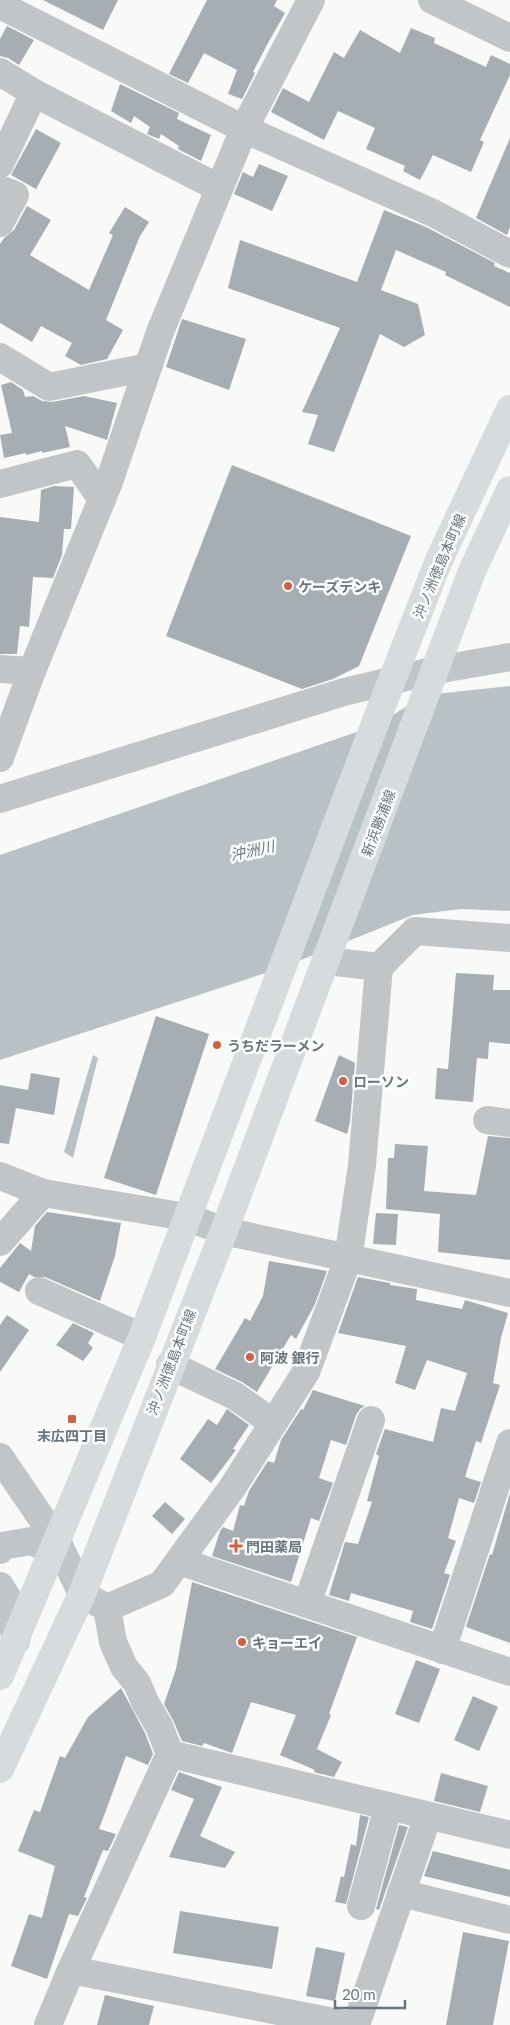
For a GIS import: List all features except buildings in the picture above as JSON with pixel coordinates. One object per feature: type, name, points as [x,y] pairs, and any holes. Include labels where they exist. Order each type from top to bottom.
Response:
[{"type":"main road","name":"沖ノ洲徳島本町線","points":[[186,1217],[439,560],[510,409]]},
{"type":"main road","points":[[436,670],[472,571],[510,490]]},
{"type":"main road","name":"新浜勝浦線","points":[[328,955],[436,670]]},
{"type":"main road","name":"沖ノ洲徳島本町線","points":[[0,1769],[82,1594],[224,1231],[328,955]]},
{"type":"main road","points":[[0,1676],[142,1337],[186,1217]]},
{"type":"street","points":[[0,758],[32,671],[102,499],[160,332],[219,188],[244,129],[312,0]]},
{"type":"street","points":[[432,0],[510,38]]},
{"type":"street","points":[[0,6],[244,129],[433,213],[510,254]]},
{"type":"street","points":[[0,72],[34,93],[219,188]]},
{"type":"street","points":[[0,164],[34,93]]},
{"type":"street","points":[[0,189],[15,195],[0,223]]},
{"type":"street","points":[[0,357],[49,387],[148,366]]},
{"type":"street","points":[[0,484],[77,464],[102,499]]},
{"type":"street","points":[[0,799],[344,692],[436,670],[510,657]]},
{"type":"street","points":[[0,669],[32,671]]},
{"type":"street","points":[[107,1608],[162,1584],[232,1488],[306,1372],[348,1258],[362,1165],[378,967],[415,931],[510,938]]},
{"type":"street","points":[[328,955],[378,967]]},
{"type":"street","points":[[0,1176],[43,1193],[186,1217],[224,1231],[510,1293]]},
{"type":"street","points":[[0,1242],[43,1193]]},
{"type":"street","points":[[39,1291],[142,1337]]},
{"type":"street","points":[[170,1365],[235,1396],[273,1423]]},
{"type":"street","points":[[307,1604],[371,1420]]},
{"type":"street","points":[[442,1650],[510,1443]]},
{"type":"street","points":[[0,1458],[55,1546],[82,1594],[107,1608]]},
{"type":"street","points":[[0,1550],[2,1546],[32,1541],[55,1546]]},
{"type":"street","points":[[179,1561],[510,1672]]},
{"type":"street","points":[[0,1586],[7,1597],[16,1641]]},
{"type":"street","points":[[48,2025],[71,1970],[114,1881],[170,1754],[159,1726],[145,1702],[137,1683],[124,1667],[113,1642],[107,1608]]},
{"type":"street","points":[[170,1754],[388,1807],[510,1834]]},
{"type":"street","points":[[361,1906],[388,1807]]},
{"type":"street","points":[[356,2025],[428,1816]]},
{"type":"street","points":[[402,1893],[510,1920]]},
{"type":"street","points":[[71,1970],[349,2025]]},
{"type":"water","name":"沖洲川","points":[[510,686],[510,911],[461,909],[413,915],[281,968],[0,1060],[0,855],[374,726],[426,695]]},
{"type":"water","points":[[93,1055],[98,1058],[73,1158],[64,1152]]},
{"type":"place","name":"ケーズデンキ","points":[[288,586]]},
{"type":"place","name":"うちだラーメン","points":[[217,1045]]},
{"type":"place","name":"ローソン","points":[[343,1081]]},
{"type":"place","name":"阿波 銀行","points":[[250,1357]]},
{"type":"place","name":"末広四丁目","points":[[72,1419]]},
{"type":"place","name":"門田薬局","points":[[236,1546]]},
{"type":"place","name":"キョーエイ","points":[[242,1642]]}]
